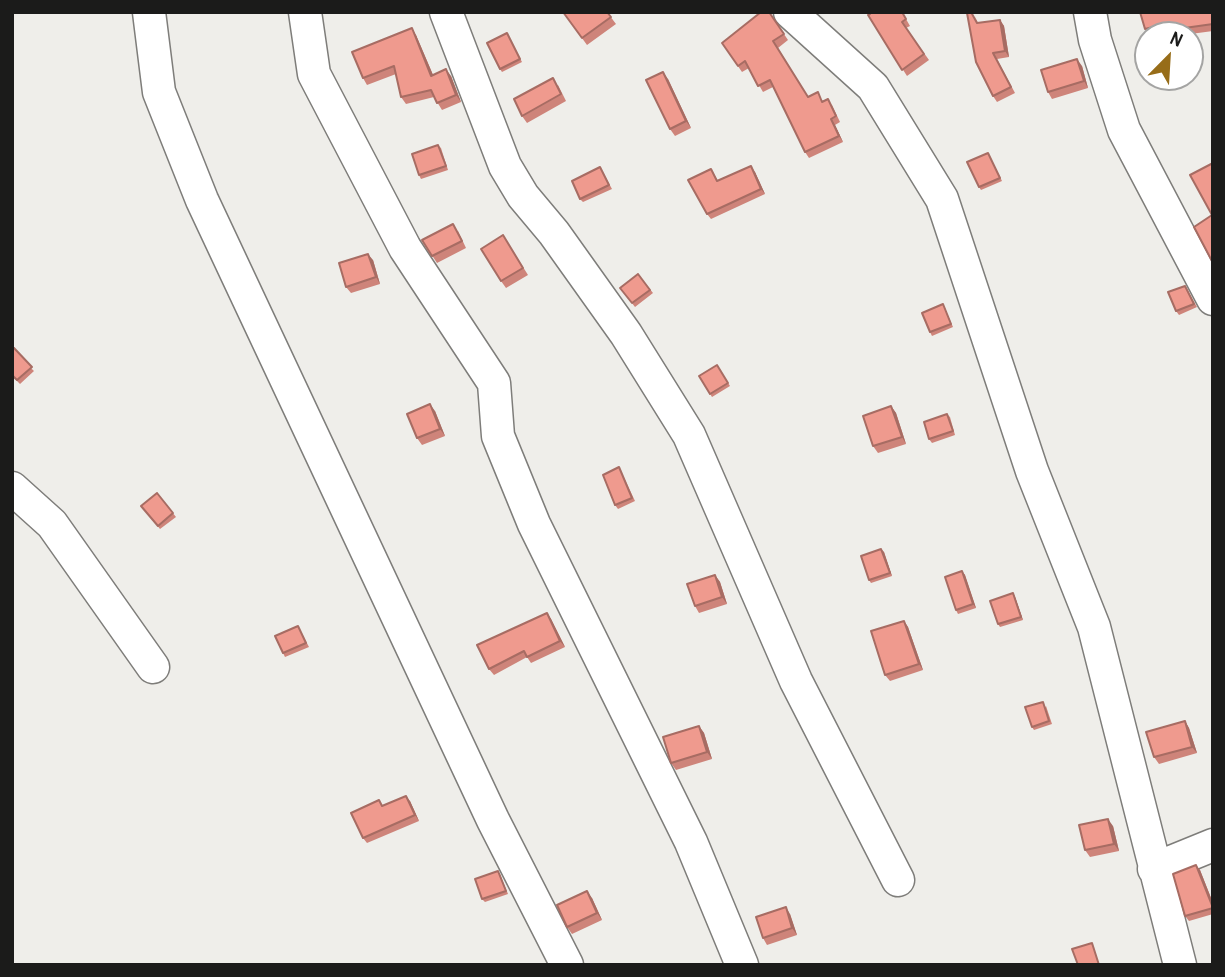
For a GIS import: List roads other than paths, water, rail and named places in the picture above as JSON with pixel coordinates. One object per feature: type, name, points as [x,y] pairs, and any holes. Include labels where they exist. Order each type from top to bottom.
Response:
[{"type":"street","points":[[149,12],[159,92],[202,200],[482,796],[566,965]]},
{"type":"street","points":[[305,12],[314,74],[405,248],[494,383],[498,436],[534,524],[691,842],[742,965]]},
{"type":"street","points":[[446,12],[505,166],[523,196],[554,233],[626,334],[689,435],[796,681],[898,880]]},
{"type":"street","points":[[790,12],[873,87],[942,199],[1032,471],[1094,627],[1180,965]]},
{"type":"street","points":[[1090,12],[1094,40],[1124,130],[1213,299]]},
{"type":"street","points":[[18,501],[52,524],[153,667]]},
{"type":"street","points":[[1154,869],[1213,845]]}]
